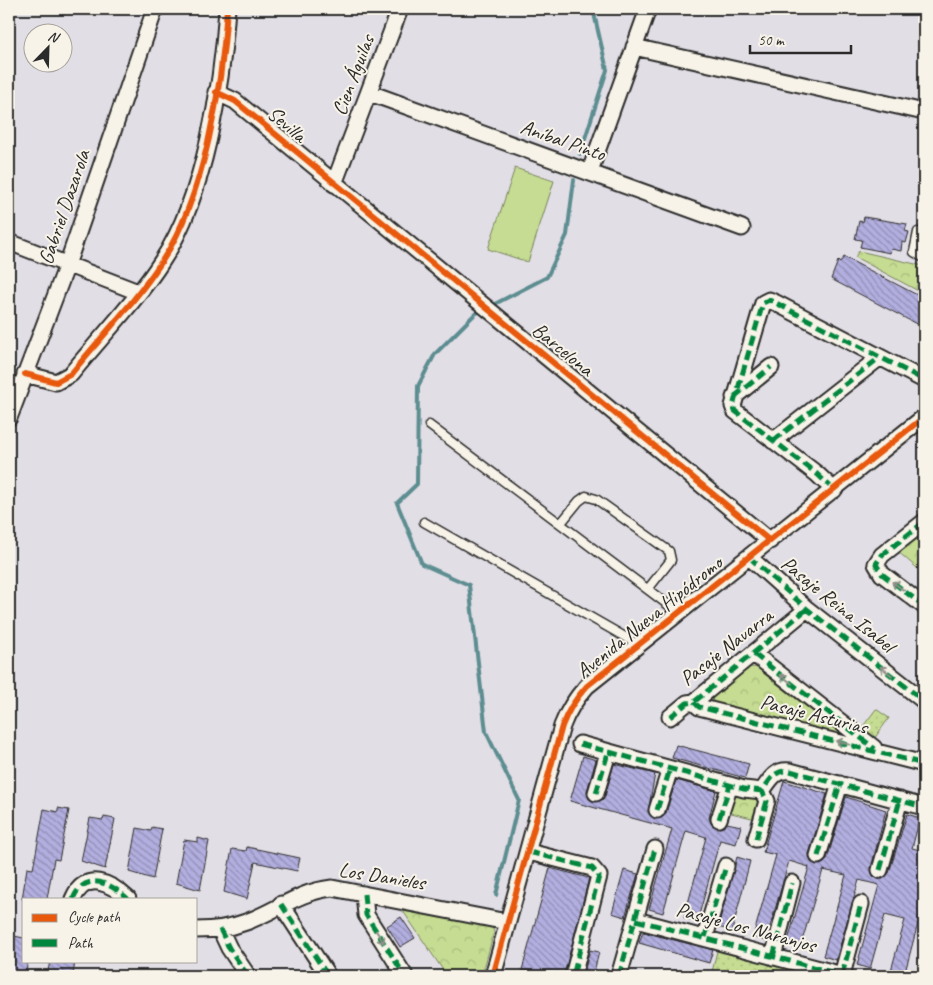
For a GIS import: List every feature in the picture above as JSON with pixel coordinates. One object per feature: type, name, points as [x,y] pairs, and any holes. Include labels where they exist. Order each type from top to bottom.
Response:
[{"type":"street","name":"Gabriel Dazarola","points":[[9,418],[67,265],[155,9]]},
{"type":"street","points":[[26,374],[56,382],[71,374],[162,261],[178,233],[200,168],[216,92],[227,9]]},
{"type":"street","name":"Cien Águilas","points":[[334,184],[370,94],[400,9]]},
{"type":"street","points":[[590,171],[648,9]]},
{"type":"street","points":[[634,47],[924,112]]},
{"type":"street","name":"Sevilla","points":[[216,92],[235,101],[334,184]]},
{"type":"street","name":"Aníbal Pinto","points":[[370,94],[590,171],[742,228]]},
{"type":"street","name":"Barcelona","points":[[334,184],[770,540]]},
{"type":"street","points":[[9,242],[138,292]]},
{"type":"street","points":[[834,490],[817,474],[773,441],[732,406],[760,307],[765,301],[776,303],[924,380]]},
{"type":"street","points":[[773,441],[879,358]]},
{"type":"street","points":[[734,397],[771,366]]},
{"type":"street","name":"Avenida Nueva Hipódromo","points":[[493,976],[568,711],[587,686],[924,418]]},
{"type":"street","points":[[924,522],[882,555],[876,564],[882,574],[924,606]]},
{"type":"street","name":"Pasaje Reina Isabel","points":[[749,557],[807,609],[924,701]]},
{"type":"street","name":"Pasaje Navarra","points":[[670,717],[688,703],[694,702],[807,609]]},
{"type":"street","points":[[754,654],[879,752]]},
{"type":"street","name":"Pasaje Asturias","points":[[694,702],[699,706],[924,764]]},
{"type":"street","points":[[580,744],[730,785],[762,791]]},
{"type":"street","points":[[596,793],[608,753]]},
{"type":"street","points":[[657,810],[670,769]]},
{"type":"street","points":[[762,791],[777,773],[782,770],[924,807]]},
{"type":"street","points":[[818,856],[840,784]]},
{"type":"street","points":[[719,819],[730,785]]},
{"type":"street","points":[[756,839],[767,801],[762,791]]},
{"type":"street","points":[[880,870],[900,800]]},
{"type":"street","points":[[619,976],[655,849]]},
{"type":"street","points":[[528,852],[592,868],[599,876],[573,976]]},
{"type":"street","points":[[705,937],[726,866]]},
{"type":"street","points":[[73,898],[78,888],[88,883],[102,882],[116,888],[127,898]]},
{"type":"street","points":[[773,957],[792,883]]},
{"type":"street","name":"Los Danieles","points":[[198,930],[220,929],[246,922],[281,904],[316,890],[332,888],[507,922]]},
{"type":"street","points":[[364,894],[366,915],[406,976]]},
{"type":"street","points":[[281,904],[328,976]]},
{"type":"street","points":[[844,976],[861,904]]},
{"type":"street","name":"Pasaje Los Naranjos","points":[[636,920],[705,937],[844,976]]},
{"type":"street","points":[[220,929],[229,948],[248,976]]},
{"type":"lane","points":[[924,233],[918,232],[914,252],[924,258]]},
{"type":"lane","points":[[429,425],[679,613]]},
{"type":"lane","points":[[561,523],[579,501],[586,496],[596,499],[669,551],[671,560],[648,589]]},
{"type":"lane","points":[[424,522],[639,645]]},
{"type":"green space","points":[[515,168],[554,181],[528,262],[488,249]]},
{"type":"green space","points":[[859,251],[924,266],[924,294],[855,257]]},
{"type":"green space","points":[[924,529],[924,574],[896,550]]},
{"type":"green space","points":[[750,667],[763,668],[853,738],[714,704],[712,698]]},
{"type":"green space","points":[[876,709],[889,718],[874,739],[861,729]]},
{"type":"green space","points":[[732,792],[762,800],[756,819],[727,812]]},
{"type":"green space","points":[[403,911],[492,927],[494,932],[482,976],[447,976]]},
{"type":"green space","points":[[717,951],[815,976],[711,976]]},
{"type":"building","points":[[864,217],[907,224],[905,231],[909,232],[906,243],[902,242],[901,251],[891,249],[890,253],[860,247],[862,240],[855,239],[859,221],[863,222]]},
{"type":"building","points":[[844,257],[923,298],[920,304],[924,306],[924,328],[831,279],[838,261],[840,263]]},
{"type":"building","points":[[676,745],[749,764],[745,778],[672,758]]},
{"type":"building","points":[[583,756],[596,760],[587,791],[589,799],[594,802],[602,800],[605,796],[614,764],[655,774],[648,812],[655,819],[663,817],[666,813],[676,780],[716,791],[709,818],[712,825],[720,828],[727,823],[741,826],[736,844],[720,840],[697,922],[684,918],[706,837],[686,831],[663,913],[649,909],[672,829],[570,801]]},
{"type":"building","points":[[784,781],[827,794],[809,854],[811,862],[816,865],[824,863],[827,859],[846,797],[886,810],[871,868],[873,876],[878,879],[883,879],[889,873],[907,814],[920,818],[912,848],[924,851],[924,901],[904,976],[890,974],[905,920],[885,915],[870,969],[857,965],[879,885],[859,880],[836,960],[823,956],[846,875],[823,870],[800,948],[787,944],[809,867],[789,861],[766,941],[753,937],[776,855],[763,852]]},
{"type":"building","points":[[58,808],[69,810],[59,860],[54,859],[47,898],[22,898],[27,868],[33,869],[44,809],[58,812]]},
{"type":"building","points":[[104,817],[115,819],[105,869],[81,861],[90,818],[103,820]]},
{"type":"building","points":[[152,827],[162,829],[153,879],[129,872],[137,828],[151,831]]},
{"type":"building","points":[[198,838],[209,841],[200,890],[176,883],[184,840],[198,842]]},
{"type":"building","points":[[247,847],[300,858],[297,871],[255,862],[247,899],[224,892],[232,849],[246,851]]},
{"type":"building","points":[[737,857],[750,861],[732,931],[718,927]]},
{"type":"building","points":[[550,868],[589,878],[564,976],[522,970]]},
{"type":"building","points":[[624,870],[638,874],[625,917],[612,913]]},
{"type":"building","points":[[401,917],[415,938],[400,947],[387,926]]},
{"type":"building","points":[[643,932],[713,950],[709,963],[639,943]]},
{"type":"building","points":[[9,935],[22,938],[22,962],[28,962],[25,976],[9,976]]},
{"type":"building","points":[[590,950],[599,952],[593,976],[583,976]]},
{"type":"building","points":[[50,962],[75,962],[73,976],[47,976]]},
{"type":"waterway","points":[[580,154],[607,70],[593,9]]},
{"type":"waterway","points":[[491,306],[547,277],[567,235],[574,180]]},
{"type":"waterway","points":[[482,310],[475,314],[435,354],[418,386],[417,484],[397,503],[422,564],[469,585],[486,732],[519,800],[496,895]]},
{"type":"marked path","points":[[834,490],[817,474],[735,411],[733,406],[763,303],[769,300],[776,303],[924,380]]},
{"type":"marked path","points":[[773,441],[879,358]]},
{"type":"marked path","points":[[734,397],[771,367]]},
{"type":"marked path","points":[[924,522],[882,555],[876,564],[882,574],[924,606]]},
{"type":"marked path","points":[[749,557],[807,609],[924,701]]},
{"type":"marked path","points":[[670,717],[687,703],[694,702],[807,609]]},
{"type":"marked path","points":[[754,654],[875,749]]},
{"type":"marked path","points":[[694,702],[699,707],[924,764]]},
{"type":"marked path","points":[[580,744],[744,789],[762,791],[770,779],[780,772],[790,771],[924,807]]},
{"type":"marked path","points":[[596,793],[608,753]]},
{"type":"marked path","points":[[657,810],[670,769]]},
{"type":"marked path","points":[[818,856],[840,784]]},
{"type":"marked path","points":[[719,819],[730,785]]},
{"type":"marked path","points":[[756,839],[767,801],[762,791]]},
{"type":"marked path","points":[[880,870],[900,800]]},
{"type":"marked path","points":[[619,976],[655,849]]},
{"type":"marked path","points":[[529,852],[592,868],[599,876],[573,976]]},
{"type":"marked path","points":[[705,937],[726,866]]},
{"type":"marked path","points":[[74,898],[78,890],[91,882],[106,884],[127,898]]},
{"type":"marked path","points":[[773,957],[792,883]]},
{"type":"marked path","points":[[364,894],[366,915],[405,976]]},
{"type":"marked path","points":[[281,904],[328,976]]},
{"type":"marked path","points":[[842,975],[861,904]]},
{"type":"marked path","points":[[636,920],[846,976]]},
{"type":"marked path","points":[[220,929],[229,948],[248,976]]},
{"type":"cycle path","points":[[25,374],[56,382],[71,374],[141,290],[162,261],[177,235],[190,205],[209,139],[221,71],[227,9]]},
{"type":"cycle path","points":[[216,92],[235,101],[770,541]]},
{"type":"cycle path","points":[[493,976],[562,726],[569,710],[579,695],[587,686],[924,417]]}]
